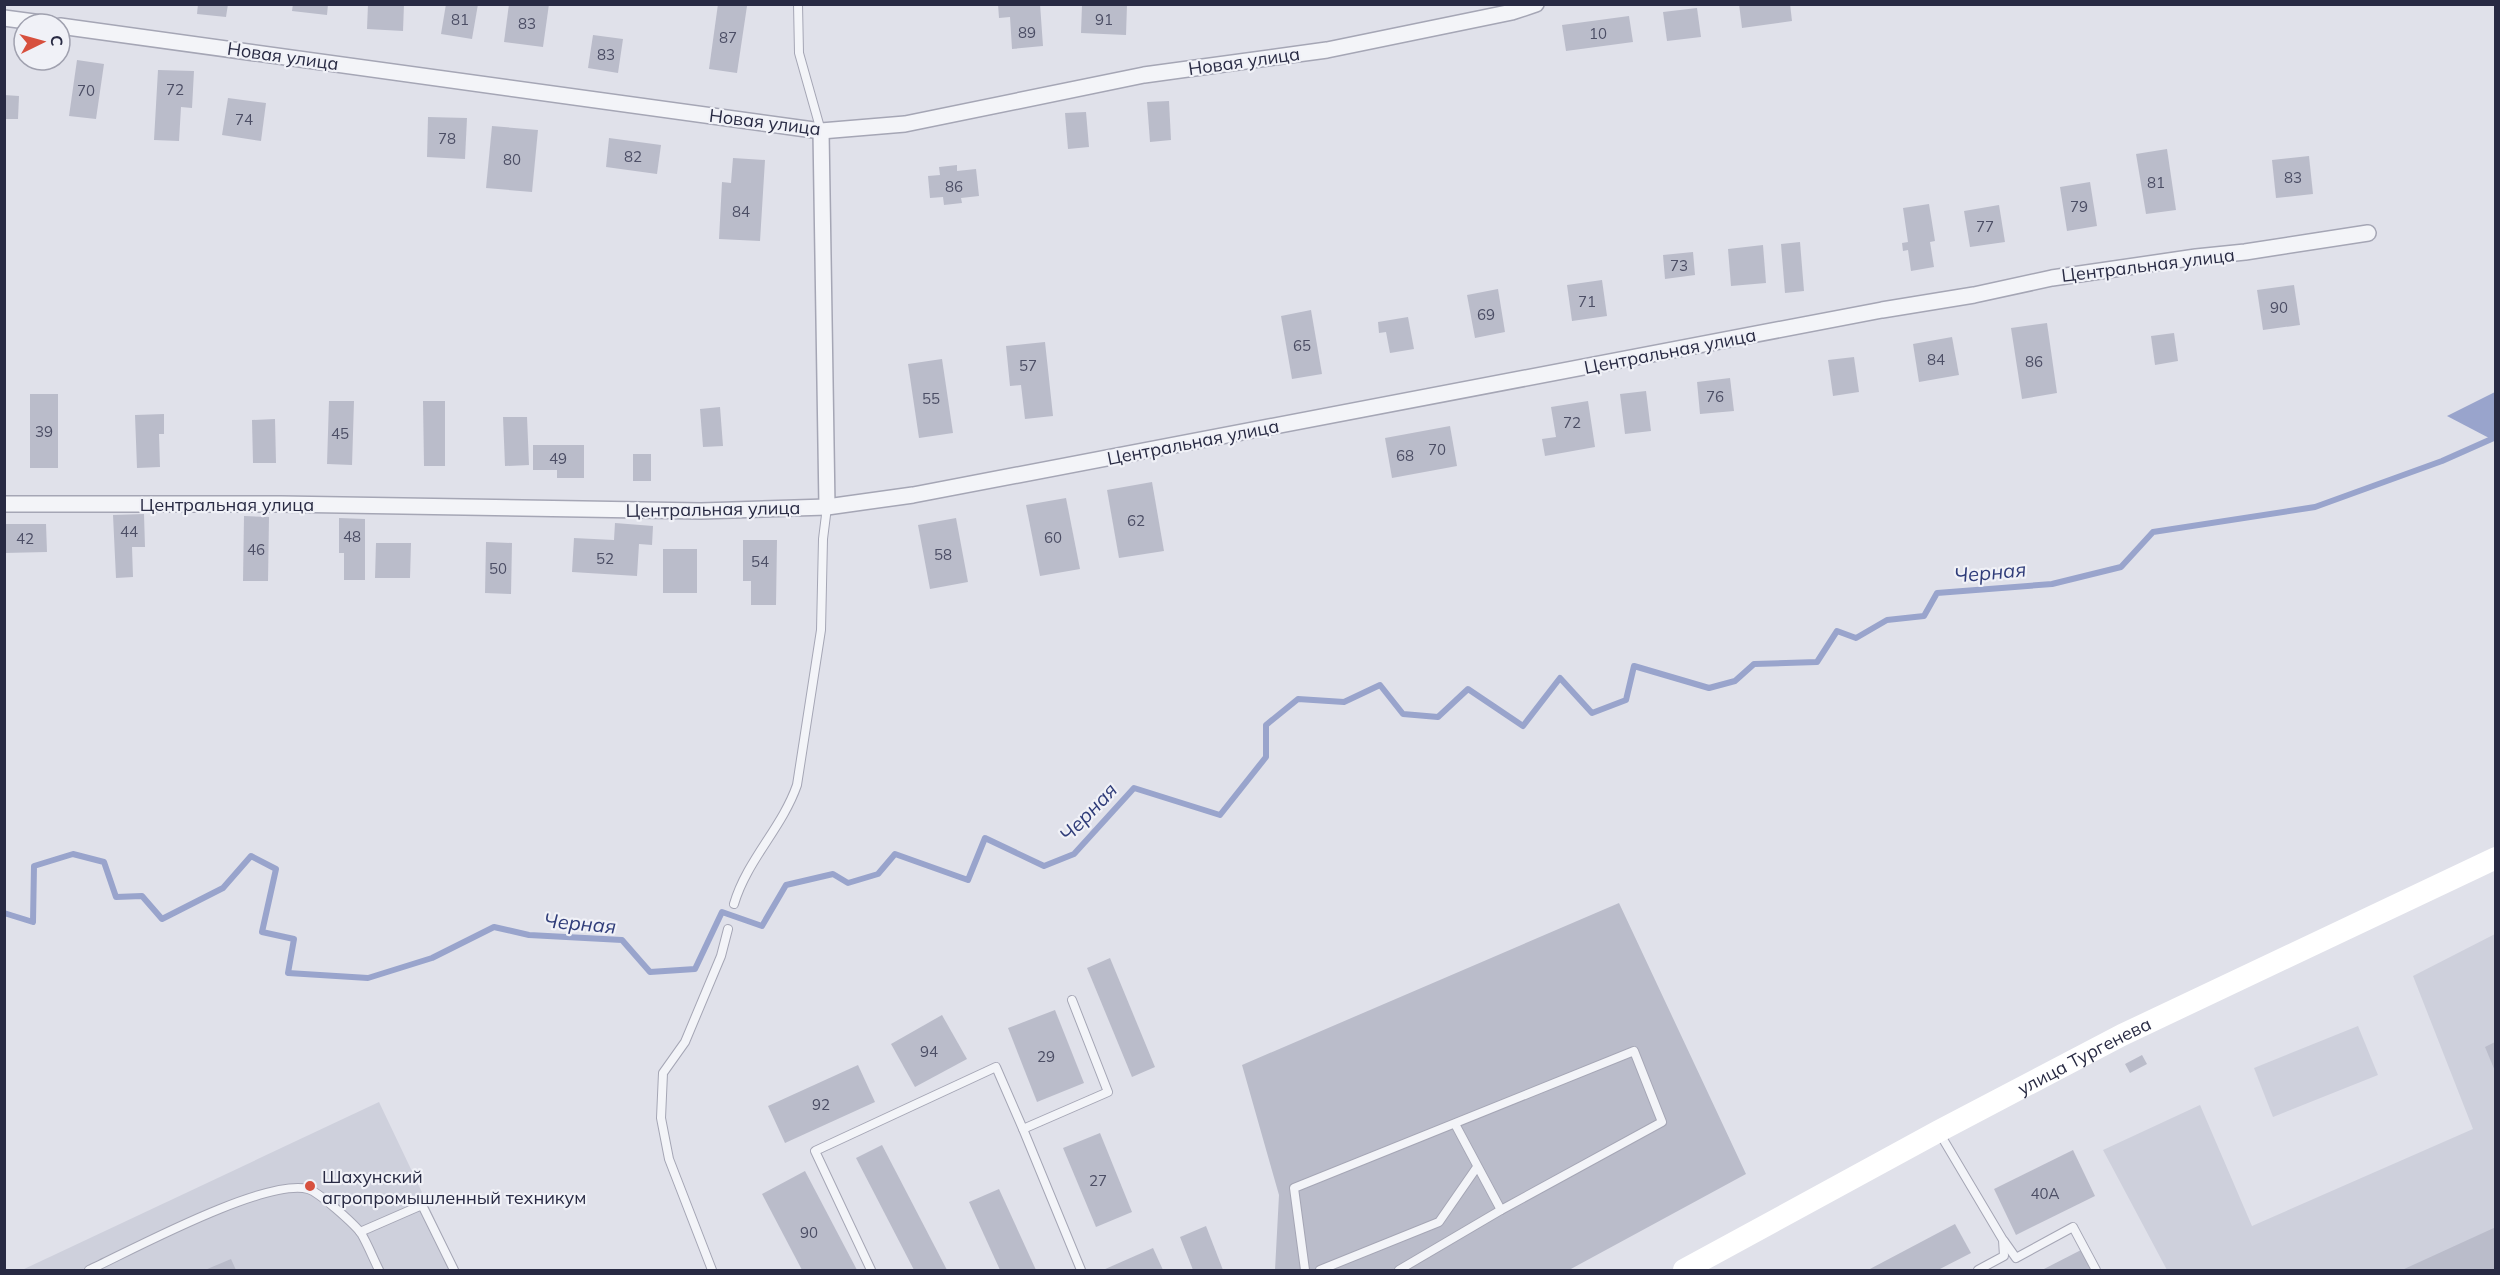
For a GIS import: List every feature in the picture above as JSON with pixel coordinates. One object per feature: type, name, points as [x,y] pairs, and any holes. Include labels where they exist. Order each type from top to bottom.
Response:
[{"type":"street","name":"Новая улица","points":[[72,28],[821,130],[905,124],[1144,75],[1327,50],[1512,12],[1536,4]]},
{"type":"street","points":[[821,130],[827,507]]},
{"type":"street","name":"Центральная улица","points":[[4,504],[281,504],[701,511],[827,507],[936,490],[1882,310],[1974,295],[2052,278],[2368,233]]},
{"type":"street","name":"улица Тургенева","points":[[1695,1268],[1939,1131],[2122,1035],[2496,858]]},
{"type":"lane","points":[[798,4],[799,53],[821,130]]},
{"type":"lane","points":[[734,904],[740,882],[789,807],[797,785],[821,630],[823,539],[827,507]]},
{"type":"lane","points":[[712,1270],[669,1159],[661,1107],[663,1073],[686,1042],[721,956],[728,929]]},
{"type":"lane","points":[[1023,1129],[1108,1092],[1072,1000]]},
{"type":"lane","points":[[1305,1270],[1293,1188],[1634,1052],[1662,1122],[1501,1210],[1399,1270]]},
{"type":"lane","points":[[871,1270],[815,1151],[996,1067],[1082,1270]]},
{"type":"lane","points":[[1455,1124],[1501,1210]]},
{"type":"lane","points":[[1939,1131],[2016,1258],[2073,1227],[2096,1270]]},
{"type":"lane","points":[[1320,1270],[1439,1222],[1476,1167]]},
{"type":"lane","points":[[89,1270],[213,1212],[273,1190],[308,1190],[333,1206],[360,1232],[379,1270]]},
{"type":"lane","points":[[360,1232],[422,1205],[454,1270]]},
{"type":"lane","points":[[1978,1270],[2004,1256],[2003,1240]]},
{"type":"lane","points":[[1995,1261],[2000,1270]]},
{"type":"shaded area","points":[[2495,934],[2495,1270],[2167,1270],[2103,1150],[2200,1105],[2252,1226],[2473,1129],[2413,976]]},
{"type":"shaded area","points":[[2358,1026],[2378,1075],[2273,1117],[2254,1068]]},
{"type":"shaded area","name":"Шахунский агропромышленный техникум","points":[[379,1102],[459,1270],[22,1270]]},
{"type":"water","points":[[2495,392],[2495,438],[2491,439],[2447,416]]},
{"type":"building","points":[[198,4],[228,4],[226,17],[197,14]]},
{"type":"building","points":[[293,4],[328,4],[327,15],[292,11]]},
{"type":"building","points":[[368,4],[404,4],[403,31],[367,29]]},
{"type":"building","points":[[446,4],[478,4],[472,39],[441,34]]},
{"type":"building","points":[[509,4],[549,4],[543,47],[504,42]]},
{"type":"building","points":[[718,4],[747,6],[737,73],[709,69]]},
{"type":"building","points":[[998,4],[1040,4],[1043,46],[1012,49],[1010,17],[999,18]]},
{"type":"building","points":[[1739,4],[1790,4],[1792,21],[1742,28]]},
{"type":"building","points":[[1082,5],[1127,5],[1126,35],[1081,33]]},
{"type":"building","points":[[1697,8],[1701,37],[1667,41],[1663,12]]},
{"type":"building","points":[[1629,16],[1633,42],[1566,51],[1562,25]]},
{"type":"building","points":[[593,35],[623,39],[618,73],[588,68]]},
{"type":"building","points":[[77,60],[104,64],[96,119],[69,116]]},
{"type":"building","points":[[158,70],[194,71],[192,108],[181,107],[179,141],[154,140]]},
{"type":"building","points":[[4,95],[19,96],[18,119],[4,119]]},
{"type":"building","points":[[228,98],[266,103],[261,141],[222,135]]},
{"type":"building","points":[[1169,101],[1171,140],[1150,142],[1147,102]]},
{"type":"building","points":[[1086,112],[1089,147],[1068,149],[1065,113]]},
{"type":"building","points":[[428,117],[467,118],[465,159],[427,157]]},
{"type":"building","points":[[492,126],[538,130],[532,192],[486,188]]},
{"type":"building","points":[[609,138],[661,145],[657,174],[606,167]]},
{"type":"building","points":[[2167,149],[2176,210],[2146,214],[2136,154]]},
{"type":"building","points":[[2309,156],[2313,194],[2276,198],[2272,160]]},
{"type":"building","points":[[733,158],[765,160],[760,241],[719,239],[722,182],[731,183]]},
{"type":"building","points":[[957,165],[957,171],[976,169],[979,196],[961,198],[962,203],[944,205],[943,197],[930,198],[928,176],[940,175],[939,167]]},
{"type":"building","points":[[2090,182],[2097,226],[2067,231],[2060,187]]},
{"type":"building","points":[[1929,204],[1935,241],[1930,242],[1934,267],[1911,271],[1908,250],[1903,251],[1902,243],[1908,242],[1903,208]]},
{"type":"building","points":[[1999,205],[2005,242],[1970,247],[1964,211]]},
{"type":"building","points":[[1800,242],[1804,291],[1785,293],[1781,244]]},
{"type":"building","points":[[1763,245],[1766,283],[1731,286],[1728,249]]},
{"type":"building","points":[[1693,252],[1695,275],[1665,279],[1663,255]]},
{"type":"building","points":[[1602,280],[1607,316],[1572,321],[1567,285]]},
{"type":"building","points":[[2294,285],[2300,325],[2263,330],[2257,290]]},
{"type":"building","points":[[1498,289],[1505,332],[1475,338],[1467,295]]},
{"type":"building","points":[[1311,310],[1322,374],[1292,379],[1281,316]]},
{"type":"building","points":[[1408,317],[1414,349],[1390,353],[1386,332],[1379,333],[1378,322]]},
{"type":"building","points":[[2047,323],[2057,393],[2022,399],[2011,328]]},
{"type":"building","points":[[2174,333],[2178,361],[2155,365],[2151,336]]},
{"type":"building","points":[[1952,337],[1959,375],[1919,382],[1913,344]]},
{"type":"building","points":[[1045,342],[1053,416],[1025,419],[1021,385],[1010,386],[1006,346]]},
{"type":"building","points":[[1854,357],[1859,392],[1833,396],[1828,360]]},
{"type":"building","points":[[942,359],[953,433],[919,438],[908,364]]},
{"type":"building","points":[[1730,378],[1734,411],[1700,414],[1697,382]]},
{"type":"building","points":[[1646,391],[1651,431],[1625,434],[1620,394]]},
{"type":"building","points":[[30,394],[58,394],[58,468],[30,468]]},
{"type":"building","points":[[329,401],[354,401],[352,465],[327,464]]},
{"type":"building","points":[[423,401],[445,401],[445,466],[424,466]]},
{"type":"building","points":[[1588,401],[1595,447],[1545,456],[1542,439],[1556,437],[1551,407]]},
{"type":"building","points":[[720,407],[723,446],[703,447],[700,409]]},
{"type":"building","points":[[164,414],[164,434],[159,434],[160,467],[137,468],[135,415]]},
{"type":"building","points":[[503,417],[527,417],[529,465],[505,466]]},
{"type":"building","points":[[275,419],[276,463],[253,463],[252,420]]},
{"type":"building","points":[[1450,426],[1457,466],[1392,478],[1385,438]]},
{"type":"building","points":[[533,445],[584,445],[584,478],[557,478],[557,470],[533,470]]},
{"type":"building","points":[[633,454],[651,454],[651,481],[633,481]]},
{"type":"building","points":[[1152,482],[1164,551],[1119,558],[1107,490]]},
{"type":"building","points":[[1066,498],[1080,569],[1040,576],[1026,505]]},
{"type":"building","points":[[144,514],[145,547],[132,547],[133,577],[116,578],[113,515]]},
{"type":"building","points":[[244,516],[269,517],[268,581],[243,581]]},
{"type":"building","points":[[339,518],[365,519],[365,580],[344,580],[344,553],[339,553]]},
{"type":"building","points":[[956,518],[968,582],[930,589],[918,525]]},
{"type":"building","points":[[615,523],[653,526],[652,545],[639,544],[637,576],[572,572],[574,538],[614,540]]},
{"type":"building","points":[[4,524],[46,524],[47,552],[4,553]]},
{"type":"building","points":[[743,540],[777,540],[776,605],[751,605],[751,581],[743,581]]},
{"type":"building","points":[[486,542],[512,543],[511,594],[485,593]]},
{"type":"building","points":[[376,543],[411,543],[410,578],[375,578]]},
{"type":"building","points":[[663,549],[697,549],[697,593],[663,593]]},
{"type":"building","points":[[1619,903],[1746,1174],[1569,1270],[1275,1270],[1279,1195],[1242,1065]]},
{"type":"building","points":[[1110,958],[1155,1067],[1132,1077],[1087,968]]},
{"type":"building","points":[[1055,1010],[1084,1083],[1037,1102],[1008,1028]]},
{"type":"building","points":[[942,1015],[967,1059],[915,1087],[891,1044]]},
{"type":"building","points":[[2495,1042],[2495,1071],[2485,1047]]},
{"type":"building","points":[[2142,1055],[2147,1064],[2130,1073],[2125,1064]]},
{"type":"building","points":[[858,1065],[875,1102],[785,1143],[768,1106]]},
{"type":"building","points":[[1100,1133],[1132,1212],[1096,1227],[1063,1148]]},
{"type":"building","points":[[882,1145],[947,1270],[914,1270],[856,1158]]},
{"type":"building","points":[[2073,1150],[2095,1196],[2016,1235],[1994,1189]]},
{"type":"building","points":[[805,1171],[857,1270],[802,1270],[762,1194]]},
{"type":"building","points":[[999,1189],[1036,1270],[1000,1270],[969,1202]]},
{"type":"building","points":[[1955,1224],[1971,1253],[1938,1270],[1868,1270]]},
{"type":"building","points":[[1206,1226],[1223,1270],[1193,1270],[1180,1237]]},
{"type":"building","points":[[2496,1227],[2496,1270],[2402,1270]]},
{"type":"building","points":[[1153,1248],[1163,1270],[1103,1270]]},
{"type":"building","points":[[2081,1250],[2092,1270],[2042,1270]]},
{"type":"building","points":[[231,1259],[236,1270],[205,1270]]},
{"type":"waterway","name":"Черная","points":[[4,913],[33,922],[34,866],[73,854],[104,862],[116,897],[142,896],[162,919],[223,888],[251,856],[276,869],[262,932],[294,939],[288,973],[368,978],[432,958],[494,927],[529,935],[622,940],[650,972],[695,969],[722,912],[762,926],[786,885],[833,874],[848,883],[878,874],[895,854],[968,880],[985,838],[1044,866],[1074,854],[1134,788],[1220,815],[1266,757],[1266,725],[1298,699],[1344,702],[1380,685],[1403,714],[1438,717],[1468,689],[1523,726],[1560,678],[1592,713],[1626,700],[1634,666],[1709,688],[1735,681],[1754,664],[1817,662],[1837,631],[1856,638],[1887,620],[1924,616],[1937,593],[2052,584],[2121,567],[2153,532],[2315,507],[2442,461],[2496,437]]},
{"type":"place","name":"Шахунский агропромышленный техникум","points":[[310,1186]]}]
